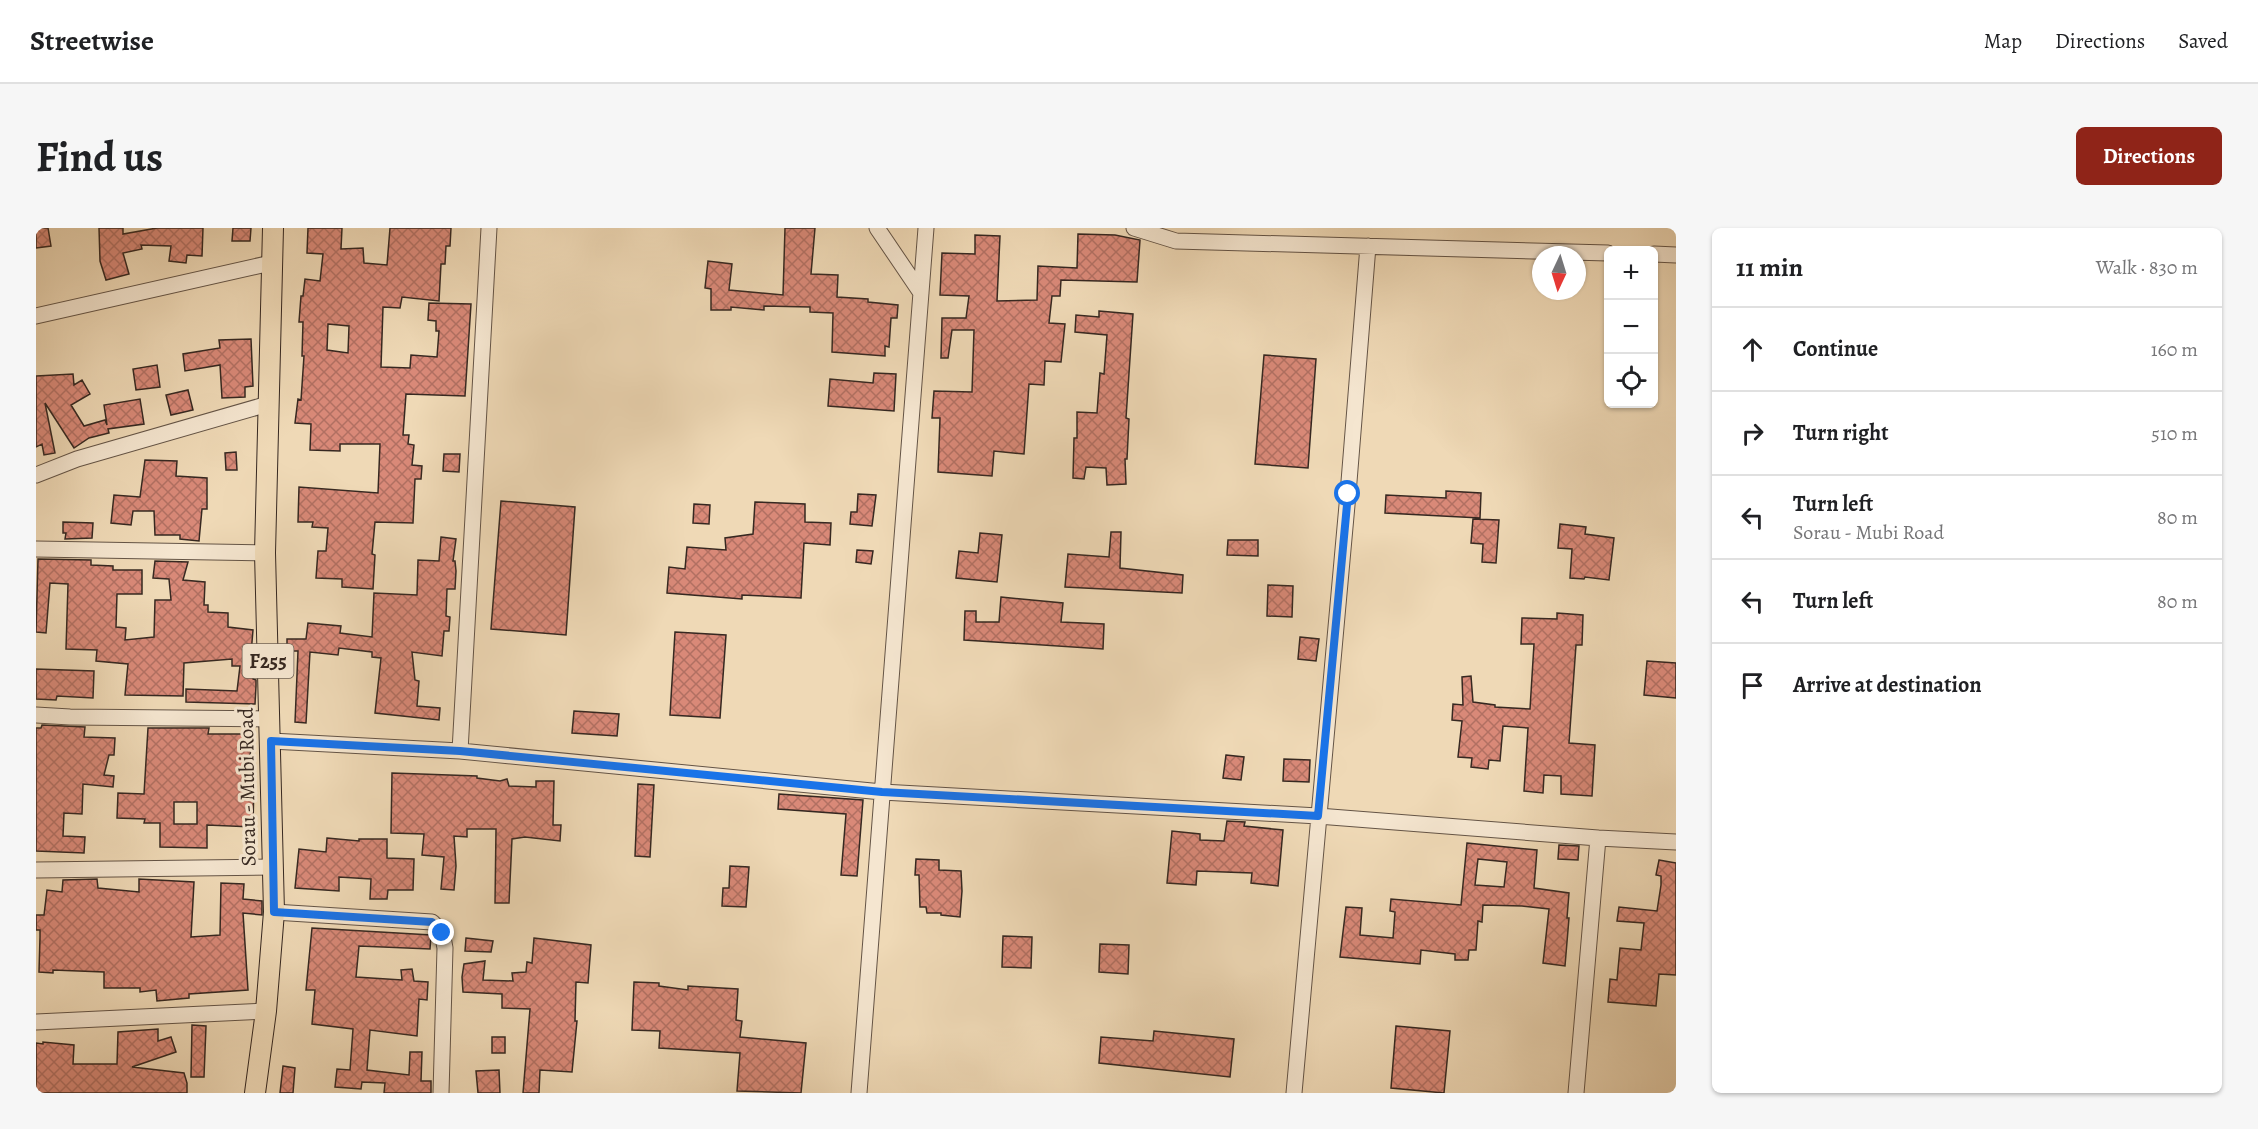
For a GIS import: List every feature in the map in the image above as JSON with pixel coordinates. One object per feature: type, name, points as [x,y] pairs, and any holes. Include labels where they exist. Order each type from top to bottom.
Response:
[{"type":"main road","name":"Sorau - Mubi Road","points":[[255,1093],[266,1011],[274,912],[265,553],[273,228]]},
{"type":"street","points":[[460,751],[489,228]]},
{"type":"street","points":[[877,228],[921,293]]},
{"type":"street","points":[[859,1093],[926,228]]},
{"type":"street","points":[[1134,228],[1176,241],[1604,253]]},
{"type":"street","points":[[1294,1093],[1368,246]]},
{"type":"street","points":[[1658,254],[1676,255]]},
{"type":"street","points":[[36,316],[271,263]]},
{"type":"street","points":[[36,476],[77,459],[268,404]]},
{"type":"street","points":[[36,549],[265,553]]},
{"type":"street","points":[[36,715],[270,719]]},
{"type":"street","points":[[271,741],[460,751],[882,792],[1318,816],[1676,842]]},
{"type":"street","points":[[1576,1093],[1598,838]]},
{"type":"street","points":[[36,870],[273,867]]},
{"type":"street","points":[[274,912],[432,922],[442,933],[445,948],[441,1093]]},
{"type":"street","points":[[36,1022],[266,1011]]},
{"type":"building","points":[[36,228],[48,228],[51,246],[36,248]]},
{"type":"building","points":[[99,228],[123,228],[123,234],[157,228],[203,228],[202,256],[187,255],[186,263],[169,261],[171,246],[141,245],[142,249],[123,253],[129,274],[106,280],[100,261]]},
{"type":"building","points":[[233,228],[251,228],[250,241],[232,241]]},
{"type":"building","points":[[308,228],[342,228],[341,249],[363,248],[364,263],[387,265],[390,228],[451,228],[450,246],[446,246],[445,264],[441,264],[439,301],[402,297],[400,308],[383,307],[381,367],[410,368],[411,355],[437,357],[439,331],[436,331],[436,321],[428,320],[429,303],[471,304],[465,396],[406,394],[403,435],[409,435],[408,444],[414,445],[412,465],[422,466],[421,479],[415,479],[413,523],[375,522],[372,554],[375,555],[373,589],[342,587],[342,579],[316,578],[318,551],[326,551],[328,528],[312,527],[313,522],[298,522],[299,487],[378,493],[380,444],[340,444],[340,451],[310,450],[311,424],[295,423],[298,399],[301,400],[304,356],[302,356],[303,322],[299,322],[301,296],[303,296],[305,279],[320,281],[323,254],[307,253]],"holes":[[[328,324],[349,326],[348,353],[327,350]]]},
{"type":"building","points":[[785,228],[815,228],[811,274],[838,275],[837,297],[868,299],[868,302],[898,305],[897,318],[891,318],[889,347],[885,346],[885,356],[832,352],[833,313],[810,312],[810,307],[764,306],[764,310],[731,307],[731,310],[711,310],[711,289],[705,288],[708,261],[732,264],[729,290],[783,295]]},
{"type":"building","points":[[1078,234],[1115,235],[1140,240],[1137,282],[1061,280],[1060,296],[1052,296],[1049,323],[1065,324],[1061,362],[1045,361],[1044,385],[1029,384],[1024,454],[994,451],[992,476],[938,472],[940,418],[932,418],[934,391],[972,392],[974,330],[952,330],[948,358],[941,358],[942,318],[966,318],[969,296],[940,295],[942,253],[975,254],[975,235],[1000,236],[997,301],[1037,300],[1038,266],[1077,268]]},
{"type":"building","points":[[1099,311],[1133,314],[1126,418],[1129,419],[1127,459],[1125,459],[1126,484],[1107,485],[1106,468],[1086,467],[1084,479],[1073,478],[1077,412],[1097,413],[1100,373],[1104,374],[1107,335],[1075,332],[1076,315],[1099,317]]},
{"type":"building","points":[[251,339],[253,386],[245,387],[245,397],[222,398],[220,365],[185,371],[183,354],[220,348],[219,340]]},
{"type":"building","points":[[1264,355],[1316,359],[1308,468],[1255,464]]},
{"type":"building","points":[[157,365],[160,387],[136,390],[133,369]]},
{"type":"building","points":[[874,373],[896,374],[894,411],[828,406],[830,379],[873,383]]},
{"type":"building","points":[[73,374],[74,385],[82,380],[90,394],[71,405],[84,426],[105,420],[107,425],[104,405],[140,399],[144,424],[108,429],[109,433],[89,438],[74,448],[45,403],[55,453],[44,455],[42,444],[36,447],[36,376]]},
{"type":"building","points":[[188,390],[193,410],[171,415],[166,395]]},
{"type":"building","points":[[236,452],[237,470],[226,470],[225,453]]},
{"type":"building","points":[[444,454],[460,454],[459,472],[443,471]]},
{"type":"building","points":[[145,460],[177,461],[176,476],[207,478],[207,509],[202,509],[199,541],[180,539],[180,535],[155,535],[154,511],[133,511],[131,525],[111,523],[114,495],[140,497]]},
{"type":"building","points":[[1446,491],[1481,493],[1480,518],[1385,513],[1386,495],[1446,498]]},
{"type":"building","points":[[858,494],[876,495],[872,526],[850,524],[851,512],[857,512]]},
{"type":"building","points":[[501,501],[575,507],[566,635],[491,629]]},
{"type":"building","points":[[755,502],[805,504],[805,522],[831,523],[830,545],[804,543],[801,598],[742,595],[742,599],[667,593],[669,567],[685,569],[687,547],[726,550],[725,538],[753,534]]},
{"type":"building","points":[[694,504],[710,505],[709,524],[693,523]]},
{"type":"building","points":[[1473,519],[1499,520],[1496,563],[1482,562],[1483,544],[1471,543]]},
{"type":"building","points":[[63,522],[93,523],[92,538],[65,539]]},
{"type":"building","points":[[1560,524],[1586,527],[1585,534],[1614,538],[1609,580],[1570,578],[1572,549],[1558,548]]},
{"type":"building","points":[[1111,532],[1121,532],[1120,568],[1183,575],[1182,593],[1065,587],[1068,554],[1109,557]]},
{"type":"building","points":[[980,533],[1002,535],[997,582],[956,578],[959,551],[978,553]]},
{"type":"building","points":[[441,537],[456,539],[453,561],[455,561],[456,571],[455,589],[447,589],[446,616],[450,617],[449,631],[444,631],[442,656],[412,652],[415,680],[419,681],[417,706],[440,708],[439,720],[375,713],[381,658],[372,657],[372,652],[339,648],[338,655],[310,652],[306,723],[295,722],[298,651],[287,651],[287,639],[306,639],[308,623],[341,626],[340,633],[372,637],[374,593],[417,595],[418,560],[439,561]]},
{"type":"building","points":[[1228,540],[1258,540],[1258,556],[1227,555]]},
{"type":"building","points":[[857,550],[873,551],[871,564],[856,562]]},
{"type":"building","points":[[38,559],[91,560],[91,565],[113,566],[113,570],[142,570],[142,594],[117,594],[116,627],[126,628],[125,640],[154,637],[155,600],[171,600],[169,579],[153,578],[155,561],[188,562],[183,580],[205,582],[204,605],[208,605],[208,612],[228,613],[228,627],[253,630],[251,654],[254,654],[255,704],[186,702],[186,689],[237,691],[240,666],[232,666],[232,659],[184,663],[183,696],[125,695],[128,664],[96,661],[97,650],[66,649],[68,584],[50,583],[46,633],[36,632]]},
{"type":"building","points":[[1268,585],[1293,586],[1292,617],[1267,616]]},
{"type":"building","points":[[1001,597],[1063,603],[1061,622],[1104,624],[1103,649],[964,640],[965,611],[976,611],[976,622],[999,622]]},
{"type":"building","points":[[1557,613],[1583,615],[1582,645],[1576,645],[1569,743],[1595,745],[1592,796],[1561,794],[1561,776],[1544,775],[1543,793],[1524,791],[1528,728],[1503,726],[1500,761],[1489,760],[1488,769],[1471,767],[1472,758],[1458,757],[1462,721],[1452,720],[1453,704],[1463,705],[1462,677],[1471,676],[1473,702],[1495,705],[1495,707],[1530,709],[1534,644],[1521,644],[1522,618],[1557,619]]},
{"type":"building","points":[[675,632],[726,635],[720,718],[670,715]]},
{"type":"building","points":[[1300,637],[1319,639],[1316,661],[1298,659]]},
{"type":"building","points":[[1647,661],[1676,663],[1676,698],[1644,695]]},
{"type":"building","points":[[36,669],[94,671],[93,698],[57,696],[56,700],[36,699]]},
{"type":"building","points":[[574,711],[619,714],[617,736],[572,733]]},
{"type":"building","points":[[42,725],[85,727],[84,737],[115,738],[114,755],[109,755],[104,775],[114,776],[113,787],[83,784],[82,814],[64,813],[63,836],[85,837],[84,853],[36,851],[36,728],[41,728]]},
{"type":"building","points":[[148,728],[209,728],[208,734],[253,734],[247,778],[254,779],[253,827],[207,825],[207,848],[160,847],[160,823],[144,823],[145,819],[117,818],[118,793],[144,794]],"holes":[[[174,802],[197,802],[197,824],[174,824]]]},
{"type":"building","points":[[1226,755],[1244,757],[1241,780],[1223,778]]},
{"type":"building","points":[[1284,759],[1310,760],[1309,782],[1283,781]]},
{"type":"building","points":[[392,773],[477,776],[477,778],[500,781],[507,779],[509,786],[536,787],[536,781],[554,781],[553,825],[561,825],[560,841],[525,837],[512,839],[509,903],[495,903],[496,829],[467,829],[467,837],[454,836],[456,866],[454,890],[441,889],[444,857],[422,855],[424,834],[391,833]]},
{"type":"building","points":[[638,784],[654,785],[650,857],[635,856]]},
{"type":"building","points":[[779,794],[863,800],[857,876],[841,875],[846,814],[778,809]]},
{"type":"building","points":[[1227,821],[1245,822],[1244,826],[1283,830],[1278,886],[1251,883],[1252,873],[1197,871],[1196,885],[1167,883],[1172,831],[1200,834],[1200,840],[1224,841]]},
{"type":"building","points":[[327,838],[359,841],[359,839],[387,839],[387,858],[414,859],[413,890],[388,890],[387,899],[370,899],[371,879],[339,877],[339,891],[295,888],[299,849],[326,852]]},
{"type":"building","points":[[1467,843],[1537,850],[1534,888],[1569,893],[1565,966],[1543,963],[1549,909],[1522,906],[1483,905],[1482,922],[1478,921],[1476,950],[1469,950],[1468,960],[1455,960],[1455,954],[1421,950],[1420,964],[1340,957],[1346,907],[1362,908],[1360,935],[1393,938],[1395,912],[1390,911],[1391,899],[1461,905]],"holes":[[[1478,859],[1507,862],[1504,887],[1475,885]]]},
{"type":"building","points":[[1559,845],[1579,846],[1578,860],[1558,859]]},
{"type":"building","points":[[916,859],[939,860],[939,870],[961,871],[960,917],[927,913],[926,907],[920,907],[919,875],[915,875]]},
{"type":"building","points":[[1659,860],[1676,863],[1676,975],[1659,974],[1656,1006],[1608,1002],[1610,979],[1617,980],[1620,948],[1641,950],[1644,923],[1617,921],[1619,907],[1657,911],[1661,885],[1661,876],[1656,875]]},
{"type":"building","points":[[730,866],[749,867],[746,907],[722,906],[723,888],[729,888]]},
{"type":"building","points":[[97,879],[98,888],[139,892],[139,879],[194,882],[191,937],[220,935],[221,883],[244,884],[243,899],[262,901],[262,915],[243,913],[248,990],[189,994],[189,998],[157,1001],[156,990],[140,992],[140,988],[104,988],[104,972],[53,970],[53,973],[39,972],[40,930],[36,930],[36,915],[44,915],[47,890],[62,892],[63,880]]},
{"type":"building","points":[[312,928],[431,935],[430,949],[359,946],[356,977],[402,980],[401,970],[412,969],[414,981],[428,982],[427,1000],[419,999],[417,1036],[370,1030],[367,1070],[409,1075],[410,1052],[422,1052],[421,1081],[431,1081],[431,1093],[384,1093],[385,1083],[362,1082],[361,1089],[335,1087],[337,1069],[350,1070],[353,1029],[312,1024],[315,990],[306,990]]},
{"type":"building","points":[[1003,936],[1032,937],[1031,968],[1002,967]]},
{"type":"building","points":[[466,938],[493,941],[491,952],[465,951]]},
{"type":"building","points":[[534,938],[591,945],[588,983],[576,982],[575,1021],[577,1021],[572,1072],[540,1070],[539,1093],[523,1093],[530,1009],[502,1008],[502,994],[463,992],[462,977],[464,964],[485,961],[483,980],[513,981],[512,973],[526,972],[527,962],[532,963]]},
{"type":"building","points":[[1100,944],[1129,945],[1128,974],[1099,972]]},
{"type":"building","points":[[634,982],[659,983],[659,986],[688,990],[688,986],[738,989],[736,1020],[742,1021],[740,1037],[806,1043],[801,1093],[737,1091],[740,1053],[659,1048],[660,1031],[632,1030]]},
{"type":"building","points":[[192,1025],[206,1026],[204,1077],[191,1077]]},
{"type":"building","points":[[1396,1026],[1450,1031],[1444,1093],[1391,1088]]},
{"type":"building","points":[[158,1029],[158,1041],[171,1037],[176,1052],[132,1067],[184,1073],[187,1093],[36,1093],[36,1043],[74,1045],[73,1064],[117,1064],[118,1032]]},
{"type":"building","points":[[1154,1031],[1234,1039],[1230,1077],[1099,1063],[1101,1037],[1153,1041]]},
{"type":"building","points":[[492,1037],[505,1037],[505,1053],[492,1053]]},
{"type":"building","points":[[283,1066],[295,1068],[293,1093],[280,1093]]},
{"type":"building","points":[[499,1070],[500,1093],[478,1093],[476,1071]]},
{"type":"route","points":[[442,933],[432,922],[274,912],[271,741],[460,751],[882,792],[1318,816],[1348,494]]}]
